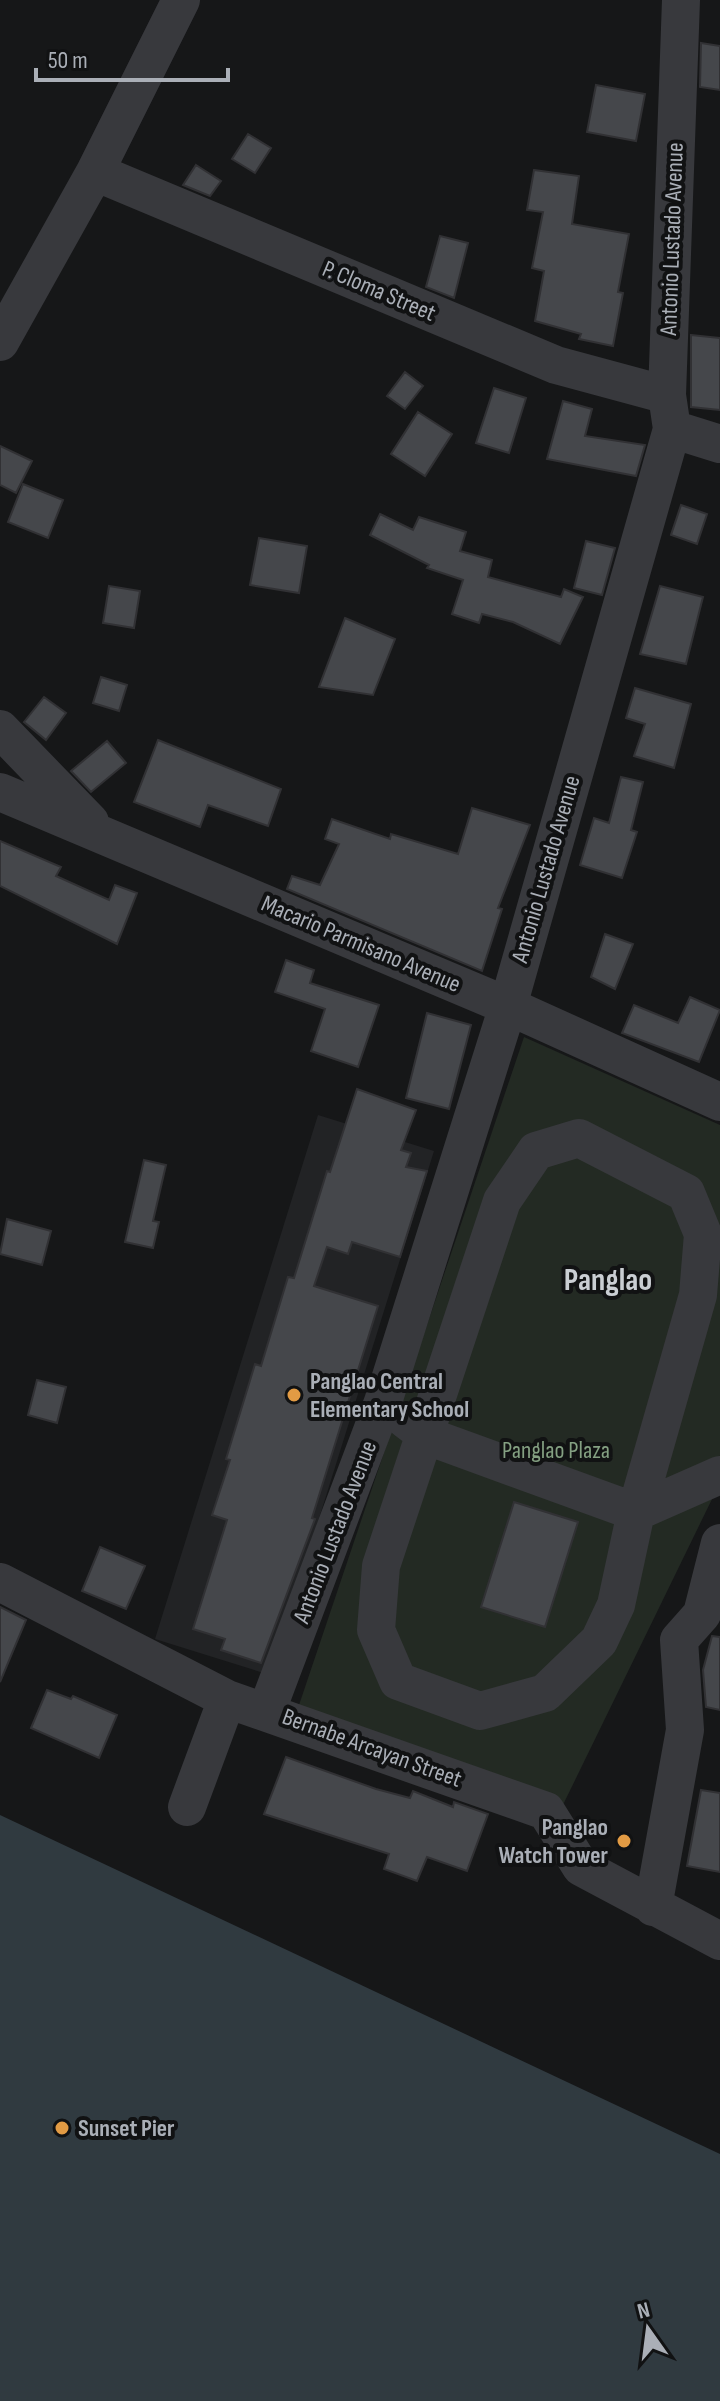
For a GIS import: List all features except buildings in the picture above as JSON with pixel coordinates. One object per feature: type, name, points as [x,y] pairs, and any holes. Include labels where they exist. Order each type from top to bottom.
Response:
[{"type":"street","points":[[0,342],[95,172],[181,0]]},
{"type":"street","name":"Antonio Lustado Avenue","points":[[267,1710],[383,1402],[508,1006],[669,412],[681,0]]},
{"type":"street","name":"P. Cloma Street","points":[[95,172],[669,412],[720,444]]},
{"type":"street","points":[[0,729],[100,832]]},
{"type":"street","name":"Macario Parmisano Avenue","points":[[0,792],[508,1006],[720,1102]]},
{"type":"street","points":[[579,1138],[686,1193],[703,1234],[698,1295],[636,1512],[616,1605],[599,1641],[545,1693],[480,1711],[398,1681],[376,1630],[381,1566],[427,1436],[502,1201],[536,1151],[579,1138]]},
{"type":"street","points":[[383,1402],[427,1436],[636,1512],[720,1475]]},
{"type":"street","points":[[653,1907],[685,1730],[679,1640],[702,1614],[720,1543]]},
{"type":"street","name":"Bernabe Arcayan Street","points":[[0,1582],[227,1699],[267,1710],[546,1811],[581,1867],[720,1941]]},
{"type":"street","points":[[187,1807],[227,1699]]},
{"type":"shaded area","name":"Panglao Central Elementary School","points":[[318,1115],[434,1151],[270,1675],[155,1639]]},
{"type":"shaded area","points":[[0,1815],[720,2154],[720,2401],[0,2401]]},
{"type":"green space","name":"Panglao Plaza","points":[[524,1037],[720,1125],[720,1455],[714,1495],[559,1813],[297,1711]]},
{"type":"place","name":"Panglao Central Elementary School","points":[[294,1395]]},
{"type":"place","name":"Panglao Watch Tower","points":[[624,1841]]},
{"type":"place","name":"Sunset Pier","points":[[62,2128]]},
{"type":"district","name":"Panglao","points":[[608,1280]]}]
